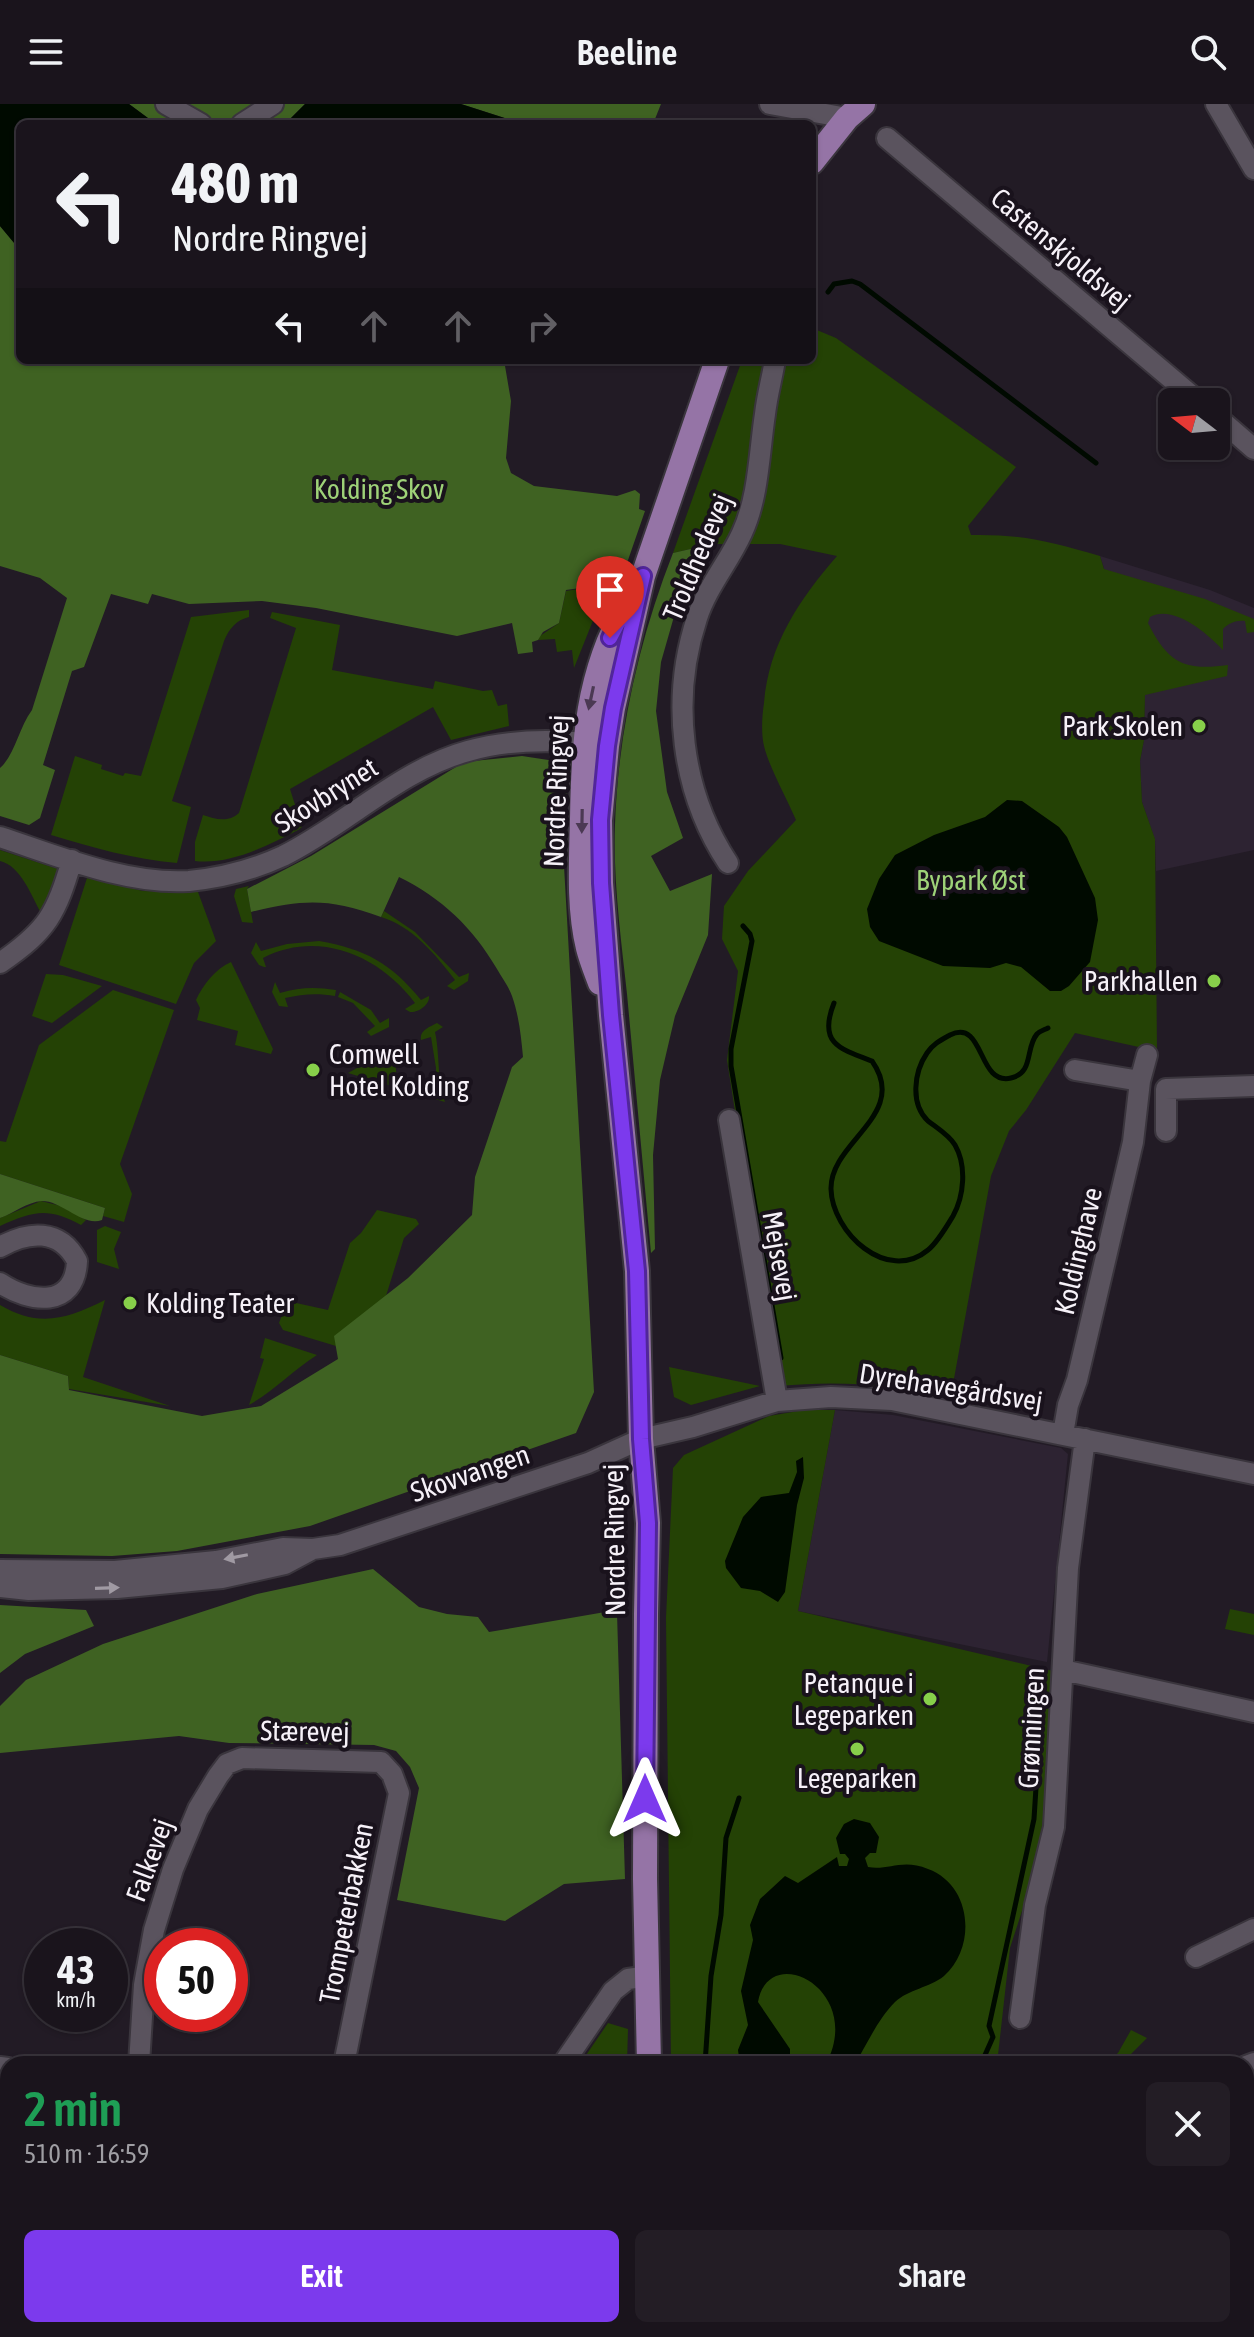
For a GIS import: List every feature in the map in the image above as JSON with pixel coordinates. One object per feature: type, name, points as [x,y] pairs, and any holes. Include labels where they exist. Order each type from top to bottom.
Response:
[{"type":"main road","points":[[816,157],[855,111]]},
{"type":"main road","name":"Nordre Ringvej","points":[[649,2056],[645,1879],[648,1523],[641,1439],[637,1271],[611,1015],[591,695],[618,619],[643,576],[716,364]]},
{"type":"street","points":[[166,104],[194,120]]},
{"type":"street","points":[[248,120],[273,104]]},
{"type":"street","points":[[770,104],[855,111]]},
{"type":"street","points":[[1216,104],[1254,169]]},
{"type":"street","name":"Castenskjoldsvej","points":[[887,138],[1182,388]]},
{"type":"street","name":"Troldhedevej","points":[[728,863],[717,846],[691,780],[682,721],[683,683],[697,619],[713,580],[742,533],[753,499],[774,364]]},
{"type":"street","points":[[1230,428],[1254,449]]},
{"type":"street","name":"Skovbrynet","points":[[0,837],[136,878],[187,881],[218,876],[283,856],[409,776],[466,751],[522,740],[595,744]]},
{"type":"street","points":[[0,963],[33,940],[58,905],[72,860]]},
{"type":"street","name":"Koldinghave","points":[[1063,1434],[1133,1142],[1140,1081],[1147,1055]]},
{"type":"street","points":[[1075,1070],[1140,1081]]},
{"type":"street","points":[[1166,1131],[1166,1089],[1254,1086]]},
{"type":"street","name":"Mejsevej","points":[[729,1120],[777,1401]]},
{"type":"street","points":[[0,1247],[22,1237],[47,1235],[68,1247],[77,1261],[68,1289],[48,1299],[22,1294],[0,1283]]},
{"type":"street","name":"Dyrehavegårdsvej","points":[[641,1439],[693,1427],[777,1401],[831,1397],[892,1400],[1254,1474]]},
{"type":"street","name":"Skovvangen","points":[[0,1570],[115,1571],[216,1561],[283,1548],[313,1549],[340,1545],[588,1463],[641,1439]]},
{"type":"street","name":"Grønningen","points":[[1020,2018],[1035,1905],[1054,1827],[1068,1568],[1085,1439]]},
{"type":"street","name":"Skovvangen","points":[[0,1587],[29,1590],[117,1588],[222,1578],[285,1564],[313,1549]]},
{"type":"street","points":[[1063,1670],[1254,1712]]},
{"type":"street","name":"Stærevej","points":[[218,1776],[227,1764],[242,1758],[381,1762],[392,1774]]},
{"type":"street","name":"Trompeterbakken","points":[[346,2056],[399,1793],[392,1774]]},
{"type":"street","name":"Falkevej","points":[[140,2056],[144,1985],[154,1930],[173,1869],[198,1809],[218,1776]]},
{"type":"street","points":[[1196,1957],[1254,1929]]},
{"type":"street","points":[[568,2056],[613,1991],[628,1979],[649,1976]]},
{"type":"shaded area","points":[[0,104],[129,104],[151,120],[16,120],[16,245],[0,226]]},
{"type":"shaded area","points":[[305,104],[461,104],[511,120],[289,120]]},
{"type":"shaded area","name":"Park Skolen","points":[[1100,556],[1210,590],[1254,608],[1254,850],[1156,871],[1155,840],[1142,802],[1140,761],[1144,740],[1145,695]]},
{"type":"shaded area","points":[[1007,800],[1022,801],[1059,827],[1067,837],[1095,898],[1098,920],[1090,962],[1061,991],[1050,991],[1021,967],[1006,963],[990,968],[943,966],[879,941],[870,927],[867,909],[879,879],[895,855],[934,835],[985,817]]},
{"type":"shaded area","points":[[835,1410],[893,1415],[1061,1448],[1068,1454],[1047,1662],[798,1611]]},
{"type":"shaded area","points":[[803,1457],[804,1478],[797,1505],[785,1592],[778,1602],[760,1591],[741,1588],[726,1568],[725,1561],[743,1517],[761,1497],[789,1493],[797,1472],[796,1461]]},
{"type":"shaded area","points":[[854,1819],[870,1823],[879,1837],[876,1853],[870,1853],[865,1858],[868,1867],[919,1866],[943,1877],[954,1888],[965,1918],[962,1949],[955,1964],[944,1976],[895,2002],[860,2056],[829,2056],[835,2038],[833,2014],[825,1996],[811,1982],[795,1975],[779,1975],[766,1984],[758,2002],[790,2049],[790,2056],[739,2056],[738,2050],[748,2025],[741,1991],[753,1940],[750,1925],[760,1899],[785,1876],[798,1883],[837,1857],[839,1866],[847,1866],[849,1859],[845,1854],[840,1854],[836,1838],[844,1824]]},
{"type":"green space","points":[[129,104],[305,104],[289,120],[151,120]]},
{"type":"green space","points":[[461,104],[661,104],[655,120],[511,120]]},
{"type":"green space","name":"Kolding Skov","points":[[0,226],[16,245],[16,364],[505,364],[511,401],[506,458],[511,473],[534,486],[617,496],[635,490],[640,494],[639,509],[645,511],[618,589],[609,584],[566,590],[559,623],[532,642],[533,652],[518,654],[512,623],[457,636],[316,608],[262,601],[189,604],[152,594],[148,604],[111,594],[84,667],[72,671],[43,765],[55,770],[40,818],[29,825],[0,816],[0,768],[10,756],[32,710],[67,598],[40,578],[0,566]]},
{"type":"green space","name":"Bypark Øst","points":[[816,330],[836,338],[1016,467],[968,526],[971,535],[1036,540],[1100,556],[1104,569],[1205,599],[1254,619],[1254,632],[1247,633],[1245,621],[1233,622],[1223,629],[1223,650],[1199,629],[1179,617],[1159,614],[1150,617],[1148,623],[1155,637],[1179,661],[1200,667],[1228,665],[1227,676],[1145,695],[1144,740],[1140,761],[1142,802],[1155,839],[1157,1051],[1075,1033],[1009,1131],[991,1176],[951,1395],[864,1384],[778,1386],[727,1060],[738,971],[722,939],[724,906],[748,871],[796,820],[764,746],[762,719],[767,682],[772,661],[788,624],[810,589],[837,556],[780,544],[712,544],[673,553],[741,364],[816,364]]},
{"type":"green space","points":[[712,544],[679,599],[661,662],[656,711],[667,792],[683,838],[651,856],[670,891],[712,874],[708,935],[675,1016],[660,1080],[653,1155],[655,1249],[651,1253],[616,888],[617,790],[626,721],[640,653],[673,553]]},
{"type":"green space","points":[[609,584],[618,589],[594,618],[574,668],[572,650],[557,652],[555,639],[538,640],[559,623],[566,591]]},
{"type":"green space","points":[[249,610],[249,617],[240,620],[224,641],[172,801],[191,807],[177,863],[145,859],[51,835],[75,756],[123,776],[125,773],[141,776],[191,617]]},
{"type":"green space","points":[[272,612],[340,625],[332,670],[433,689],[435,681],[492,690],[498,706],[507,704],[509,726],[451,740],[433,707],[290,789],[302,827],[298,830],[235,857],[195,861],[195,842],[203,815],[226,819],[239,813],[296,628],[270,618]]},
{"type":"green space","points":[[522,756],[555,761],[568,780],[562,831],[594,1392],[576,1433],[310,1526],[177,1551],[112,1556],[0,1554],[0,1355],[68,1376],[69,1390],[202,1416],[261,1406],[338,1359],[334,1336],[408,1278],[472,1215],[475,1177],[512,1067],[523,1057],[512,996],[488,954],[467,927],[443,905],[399,877],[381,917],[346,906],[316,902],[251,912],[247,889],[311,856],[464,762]]},
{"type":"green space","points":[[0,850],[58,869],[41,913],[20,875],[0,861]]},
{"type":"green space","points":[[87,878],[143,891],[198,892],[216,941],[194,963],[176,1004],[59,965]]},
{"type":"green space","points":[[249,886],[253,923],[242,922],[234,896],[236,889]]},
{"type":"green space","points":[[384,911],[415,932],[459,977],[469,973],[468,981],[454,990],[447,986],[455,980],[440,961],[413,934],[381,917]]},
{"type":"green space","points":[[319,941],[364,953],[399,976],[421,1000],[429,996],[428,1002],[416,1011],[405,1009],[415,1003],[401,986],[366,960],[347,952],[305,946],[263,958],[266,967],[259,965],[251,953],[256,942],[261,951],[287,944]]},
{"type":"green space","points":[[231,962],[273,1049],[271,1054],[235,1045],[238,1031],[197,1020],[200,1008],[196,1000],[199,994],[215,973]]},
{"type":"green space","points":[[46,974],[63,975],[102,986],[52,1023],[32,1016]]},
{"type":"green space","points":[[275,982],[280,993],[322,988],[336,990],[335,996],[316,994],[285,998],[288,1007],[279,1006],[272,992]]},
{"type":"green space","points":[[113,990],[174,1010],[120,1164],[132,1194],[124,1222],[103,1216],[105,1208],[0,1174],[0,1141],[6,1142],[39,1045]]},
{"type":"green space","points":[[340,992],[371,1010],[380,1023],[389,1018],[389,1027],[371,1036],[367,1032],[375,1026],[353,1003],[338,997]]},
{"type":"green space","points":[[437,1023],[443,1027],[435,1032],[445,1102],[348,1073],[397,1046],[403,1052],[395,1056],[397,1083],[436,1091],[431,1037],[421,1040],[421,1037],[426,1029]]},
{"type":"green space","points":[[0,1174],[105,1208],[102,1220],[87,1220],[42,1201],[0,1218]]},
{"type":"green space","points":[[41,1201],[61,1206],[86,1220],[81,1225],[59,1215],[40,1213],[0,1226],[0,1218]]},
{"type":"green space","points":[[377,1210],[416,1219],[419,1224],[404,1238],[386,1296],[336,1346],[283,1330],[279,1323],[287,1301],[328,1310],[350,1243]]},
{"type":"green space","points":[[105,1226],[121,1232],[114,1249],[119,1269],[97,1262],[97,1230]]},
{"type":"green space","points":[[105,1300],[83,1377],[170,1406],[69,1389],[68,1376],[0,1355],[0,1305],[40,1319],[65,1316]]},
{"type":"green space","points":[[265,1338],[317,1355],[249,1405],[264,1359],[260,1358]]},
{"type":"green space","points":[[669,1367],[760,1386],[691,1405],[674,1397]]},
{"type":"green space","name":"Legeparken","points":[[804,1410],[835,1410],[798,1611],[1053,1671],[1045,1809],[1033,1877],[1010,1948],[998,2056],[671,2056],[666,1618],[673,1468],[684,1455],[769,1416]]},
{"type":"green space","points":[[373,1569],[419,1607],[478,1617],[489,1632],[611,1611],[617,1613],[625,1879],[564,1884],[505,1921],[397,1900],[419,1788],[410,1767],[396,1751],[374,1745],[229,1743],[179,1736],[0,1753],[0,1706],[26,1680],[103,1644],[257,1594]]},
{"type":"green space","points":[[0,1605],[86,1610],[94,1626],[25,1654],[0,1673]]},
{"type":"green space","points":[[1230,1609],[1254,1614],[1254,1635],[1225,1629]]},
{"type":"green space","points":[[608,2023],[628,2029],[627,2056],[585,2056]]},
{"type":"green space","points":[[1131,2030],[1147,2038],[1129,2056],[1114,2056]]},
{"type":"waterway","points":[[828,292],[834,284],[852,281],[860,284],[1096,463]]},
{"type":"waterway","points":[[743,926],[752,941],[731,1049],[731,1066],[781,1358]]},
{"type":"waterway","points":[[834,1003],[830,1016],[830,1036],[841,1048],[872,1061],[881,1080],[881,1097],[875,1113],[842,1156],[834,1172],[831,1189],[834,1205],[851,1236],[864,1248],[896,1261],[912,1259],[931,1247],[953,1216],[962,1190],[963,1171],[955,1145],[928,1121],[918,1106],[917,1078],[927,1053],[940,1041],[961,1032],[976,1043],[992,1072],[1000,1078],[1011,1078],[1023,1071],[1033,1040],[1048,1028]]},
{"type":"waterway","points":[[985,2055],[993,2037],[989,2026],[1034,1819],[1041,1709]]},
{"type":"waterway","points":[[706,2056],[726,1838],[739,1798]]},
{"type":"place","name":"Park Skolen","points":[[1199,726]]},
{"type":"place","name":"Parkhallen","points":[[1214,981]]},
{"type":"place","name":"Comwell Hotel Kolding","points":[[313,1070]]},
{"type":"place","name":"Kolding Teater","points":[[130,1303]]},
{"type":"place","name":"Petanque i Legeparken","points":[[930,1699]]},
{"type":"place","name":"Legeparken","points":[[857,1749]]},
{"type":"route","points":[[610,638],[643,576],[613,708],[600,820],[601,883],[611,1015],[637,1271],[640,1331],[639,1394],[648,1523],[645,1799]]}]
